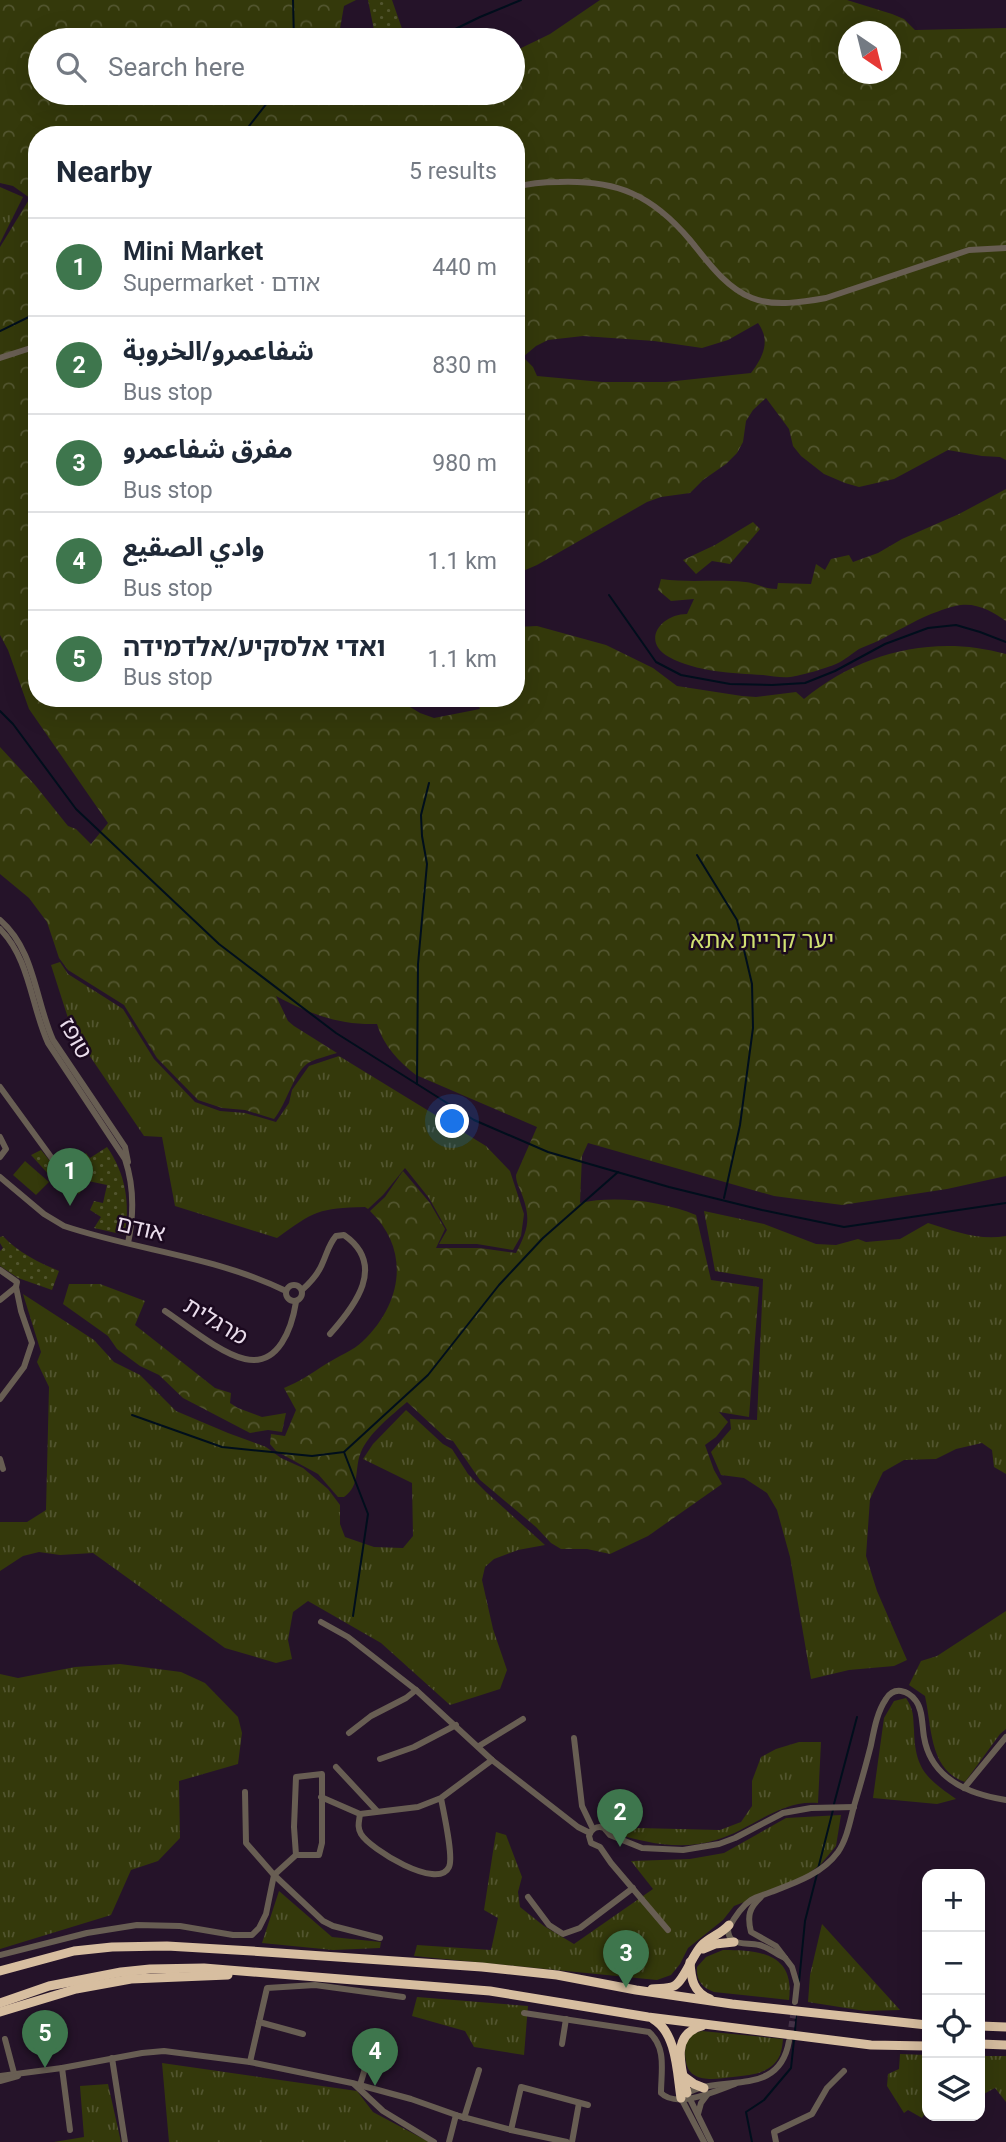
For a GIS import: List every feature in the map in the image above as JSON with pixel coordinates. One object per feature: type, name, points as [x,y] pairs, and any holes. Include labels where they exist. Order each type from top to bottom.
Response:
[{"type":"highway","points":[[636,1990],[671,1988],[677,1985],[698,1950],[706,1941],[723,1932],[731,1924]]},
{"type":"highway","points":[[698,1950],[715,1944],[738,1942]]},
{"type":"highway","points":[[1,1970],[74,1951],[167,1946],[482,1966],[557,1975],[732,2004],[922,2024]]},
{"type":"highway","points":[[690,1961],[692,1982],[700,1994],[712,2000],[732,2004]]},
{"type":"highway","points":[[0,2003],[49,1986],[150,1969],[204,1968],[268,1975]]},
{"type":"highway","points":[[0,2012],[76,1989],[131,1979],[312,1975],[491,1990],[648,2017],[871,2045],[922,2046]]},
{"type":"highway","points":[[648,2017],[660,2024],[669,2037],[686,2097]]},
{"type":"highway","points":[[686,2097],[681,2050],[683,2038],[692,2028],[708,2024]]},
{"type":"highway","points":[[985,2026],[1006,2027]]},
{"type":"highway","points":[[985,2044],[1006,2045]]},
{"type":"highway","points":[[683,2076],[707,2090]]},
{"type":"street","points":[[525,184],[580,181],[598,182],[624,189],[646,200],[675,223],[715,270],[738,290],[753,299],[774,303],[826,298],[970,250],[1006,248]]},
{"type":"street","points":[[0,358],[28,349]]},
{"type":"street","name":"טופז","points":[[0,920],[11,930],[23,948],[53,1040],[125,1147],[132,1216],[128,1243]]},
{"type":"street","name":"טופז","points":[[0,929],[18,951],[39,1023],[48,1043],[120,1150],[128,1169]]},
{"type":"street","points":[[0,1087],[59,1168]]},
{"type":"street","points":[[0,1137],[6,1149],[0,1157]]},
{"type":"street","name":"אודם","points":[[0,1177],[55,1222],[75,1230],[220,1265],[264,1280],[286,1292]]},
{"type":"street","points":[[302,1290],[292,1285],[286,1292],[288,1299],[296,1302],[301,1298],[302,1290],[322,1267],[329,1246],[336,1236],[344,1235],[360,1251],[365,1270],[361,1290],[346,1316],[330,1334]]},
{"type":"street","points":[[0,1270],[17,1282],[21,1311],[32,1343],[24,1367],[0,1399]]},
{"type":"street","points":[[0,1300],[16,1287]]},
{"type":"street","name":"מרגלית","points":[[165,1311],[226,1351],[252,1360],[268,1356],[283,1343],[292,1326],[296,1302]]},
{"type":"street","points":[[0,1459],[3,1469]]},
{"type":"street","points":[[321,1622],[348,1637],[416,1689],[492,1760],[578,1827],[591,1831],[601,1827],[607,1829],[606,1842],[633,1888],[668,1930]]},
{"type":"street","points":[[349,1733],[379,1710],[406,1698],[416,1689]]},
{"type":"street","points":[[785,1958],[760,1945],[738,1942],[727,1933],[748,1902],[815,1873],[832,1860],[840,1849],[854,1807],[874,1727],[886,1698],[893,1692],[901,1690],[911,1695],[919,1706],[925,1743],[942,1774],[964,1788],[1006,1800]]},
{"type":"street","points":[[479,1746],[523,1719]]},
{"type":"street","points":[[380,1759],[456,1725]]},
{"type":"street","points":[[964,1788],[1006,1737]]},
{"type":"street","points":[[574,1738],[582,1806],[591,1831],[591,1843],[606,1842],[642,1848],[701,1849],[735,1838],[783,1813],[811,1808],[854,1807]]},
{"type":"street","points":[[321,1797],[360,1814],[418,1807],[441,1798],[492,1760]]},
{"type":"street","points":[[337,1767],[377,1811]]},
{"type":"street","points":[[0,1955],[87,1933],[137,1925],[180,1926],[242,1936],[253,1934],[266,1914],[274,1875],[296,1854],[319,1855],[322,1843],[322,1773],[296,1777],[296,1854]]},
{"type":"street","points":[[245,1792],[246,1843],[274,1875],[324,1921],[333,1926],[380,1938]]},
{"type":"street","points":[[360,1814],[358,1826],[367,1842],[405,1866],[425,1873],[441,1873],[446,1871],[450,1862],[441,1798]]},
{"type":"street","points":[[527,1897],[550,1925],[563,1934],[580,1928],[633,1888]]},
{"type":"street","points":[[738,1942],[749,1938],[749,1911],[762,1896]]},
{"type":"street","points":[[731,1924],[739,1920],[748,1923]]},
{"type":"street","points":[[751,1932],[776,1946],[792,1967],[796,1978],[795,2001]]},
{"type":"street","points":[[250,2062],[267,1988],[315,1984],[403,1997]]},
{"type":"street","points":[[524,2013],[649,2032],[659,2046],[662,2057],[662,2093],[668,2098],[686,2097],[760,2079],[772,2073],[784,2061],[789,2041]]},
{"type":"street","points":[[562,2044],[566,2019]]},
{"type":"street","points":[[258,2022],[303,2034]]},
{"type":"street","points":[[360,2085],[375,2036]]},
{"type":"street","points":[[5,2039],[15,2073]]},
{"type":"street","points":[[0,2079],[15,2073],[164,2052],[250,2062],[352,2083],[411,2099],[464,2118],[570,2142],[579,2103]]},
{"type":"street","points":[[112,2058],[125,2142]]},
{"type":"street","points":[[62,2068],[70,2130]]},
{"type":"street","points":[[0,2079],[37,2070]]},
{"type":"street","points":[[464,2118],[479,2070]]},
{"type":"street","points":[[776,2142],[774,2132],[812,2113],[827,2088],[844,2071]]},
{"type":"street","points":[[352,2083],[383,2111],[434,2142]]},
{"type":"street","points":[[510,2130],[520,2087],[588,2105]]},
{"type":"street","points":[[698,2115],[707,2090]]},
{"type":"street","points":[[686,2097],[711,2142]]},
{"type":"street","points":[[686,2097],[704,2142]]},
{"type":"street","points":[[449,2142],[456,2115]]},
{"type":"green space","name":"יער קריית אתא","points":[[0,0],[356,0],[344,6],[340,28],[28,28],[28,105],[525,105],[525,46],[550,34],[600,0],[847,0],[904,19],[915,30],[1006,28],[1006,460],[948,450],[894,479],[859,487],[824,474],[801,456],[793,446],[789,429],[766,398],[746,421],[743,442],[737,453],[690,493],[647,502],[525,570],[525,359],[537,376],[602,382],[666,382],[751,373],[759,361],[765,343],[758,323],[728,340],[702,348],[654,341],[583,336],[548,340],[525,355],[525,126],[28,126],[28,197],[13,186],[0,183]]},
{"type":"green space","points":[[368,0],[392,0],[402,28],[374,28]]},
{"type":"green space","points":[[0,187],[23,197],[0,243]]},
{"type":"green space","name":"יער קריית אתא","points":[[28,201],[28,706],[0,635],[0,247]]},
{"type":"green space","points":[[1006,489],[1006,621],[979,607],[953,606],[917,620],[859,649],[836,664],[807,674],[787,677],[691,666],[669,657],[656,644],[657,630],[662,624],[677,615],[687,614],[694,599],[671,601],[658,590],[661,579],[745,582],[777,589],[778,583],[811,584],[816,564],[825,570],[831,559],[849,555],[853,562],[878,553]]},
{"type":"green space","points":[[753,522],[760,529],[730,564],[712,561],[696,574],[683,560],[715,545]]},
{"type":"green space","name":"יער קריית אתא","points":[[537,626],[606,645],[653,668],[677,686],[756,697],[796,692],[804,699],[849,669],[899,651],[952,646],[1006,654],[1006,1176],[947,1189],[842,1205],[774,1196],[588,1143],[582,1156],[580,1203],[638,1201],[669,1206],[696,1215],[711,1280],[759,1287],[749,1417],[719,1412],[728,1422],[716,1437],[705,1445],[722,1484],[648,1536],[610,1554],[587,1549],[561,1549],[480,1480],[453,1441],[447,1439],[407,1402],[369,1438],[359,1458],[353,1487],[344,1497],[338,1497],[318,1474],[276,1451],[270,1444],[271,1434],[285,1436],[296,1410],[284,1388],[359,1345],[386,1311],[393,1294],[396,1260],[392,1243],[383,1226],[370,1211],[385,1197],[403,1171],[430,1203],[445,1229],[436,1248],[480,1248],[516,1253],[524,1237],[527,1216],[516,1175],[537,1127],[416,1075],[392,1052],[377,1024],[350,1023],[325,1017],[276,996],[288,1021],[337,1053],[304,1066],[274,1119],[198,1100],[157,1058],[124,1005],[68,970],[59,958],[47,922],[29,898],[0,874],[0,747],[68,826],[76,829],[91,844],[108,823],[28,707],[410,707],[434,718],[480,709],[479,707],[525,707],[525,627]]},
{"type":"green space","points":[[60,962],[68,974],[123,1009],[154,1059],[195,1102],[220,1111],[245,1113],[276,1122],[289,1103],[292,1090],[309,1066],[339,1056],[486,1146],[510,1171],[524,1214],[521,1236],[513,1250],[477,1244],[439,1244],[447,1230],[429,1198],[405,1168],[368,1209],[327,1210],[300,1222],[277,1238],[175,1206],[162,1137],[144,1136],[81,1043],[68,1018],[51,965]]},
{"type":"green space","points":[[107,1147],[119,1168],[125,1189],[125,1235],[94,1228],[101,1217],[90,1210],[94,1201],[103,1203],[107,1185],[88,1181],[79,1194],[50,1176],[31,1155],[41,1150],[59,1172],[86,1153],[90,1158]]},
{"type":"green space","points":[[25,1161],[49,1182],[36,1195],[13,1175]]},
{"type":"green space","points":[[704,1211],[764,1224],[816,1244],[836,1245],[858,1239],[866,1242],[900,1239],[928,1223],[976,1236],[1006,1236],[1006,1474],[994,1467],[992,1450],[982,1443],[956,1449],[936,1459],[904,1460],[883,1472],[870,1499],[866,1556],[877,1591],[907,1660],[894,1666],[849,1670],[811,1679],[790,1557],[777,1510],[767,1493],[744,1478],[721,1475],[711,1452],[731,1429],[730,1419],[757,1420],[763,1279],[715,1271]]},
{"type":"green space","points":[[3,1236],[22,1252],[59,1271],[52,1290],[18,1278],[0,1266],[0,1251],[3,1248],[0,1237]]},
{"type":"green space","points":[[69,1284],[100,1284],[145,1301],[135,1325],[215,1388],[231,1393],[230,1403],[238,1408],[262,1417],[286,1413],[282,1432],[268,1430],[250,1433],[183,1398],[159,1375],[140,1366],[117,1349],[108,1336],[63,1304]]},
{"type":"green space","points":[[23,1294],[94,1340],[114,1362],[140,1375],[176,1411],[266,1447],[281,1458],[303,1468],[328,1489],[340,1505],[340,1524],[345,1537],[374,1547],[403,1548],[413,1536],[412,1483],[363,1459],[373,1444],[406,1410],[452,1449],[468,1474],[545,1545],[518,1550],[494,1559],[485,1567],[482,1580],[493,1629],[507,1670],[500,1689],[450,1705],[381,1643],[308,1601],[293,1612],[288,1640],[292,1659],[276,1663],[225,1648],[93,1553],[60,1555],[39,1552],[23,1556],[0,1571],[0,1522],[27,1522],[46,1510],[49,1387],[37,1362],[41,1352]]},
{"type":"green space","points":[[1006,1611],[1006,1729],[965,1782],[953,1776],[938,1758],[925,1696],[909,1685],[921,1661],[937,1656]]},
{"type":"green space","points":[[120,1664],[181,1672],[205,1683],[238,1717],[242,1733],[238,1764],[179,1781],[180,1838],[158,1861],[131,1870],[111,1915],[0,1949],[0,1674],[18,1678],[75,1667]]},
{"type":"green space","points":[[906,1698],[913,1713],[915,1743],[920,1763],[937,1785],[956,1799],[937,1804],[873,1798],[884,1718],[894,1701]]},
{"type":"green space","points":[[799,1742],[821,1742],[818,1803],[804,1803],[778,1810],[729,1835],[690,1845],[664,1844],[613,1833],[638,1828],[720,1830],[741,1822],[752,1806],[752,1781],[761,1757]]},
{"type":"green space","points":[[841,1815],[836,1846],[821,1864],[800,1880],[734,1906],[723,1920],[688,1948],[671,1975],[657,1980],[414,1956],[417,1945],[491,1950],[498,1918],[484,1910],[496,1832],[506,1835],[522,1877],[518,1892],[520,1907],[544,1926],[574,1944],[653,1889],[631,1861],[690,1859],[724,1853],[786,1818]]},
{"type":"green space","points":[[279,1891],[332,1937],[381,1942],[380,1948],[333,1950],[262,1943]]},
{"type":"green space","points":[[822,1924],[900,2010],[865,2011],[808,2002],[810,1975]]},
{"type":"green space","points":[[723,1950],[749,1951],[772,1957],[786,1972],[789,2000],[714,1992],[706,1988],[699,1980],[697,1967],[706,1957]]},
{"type":"green space","points":[[417,1997],[528,2006],[524,2055],[474,2047],[465,2031],[412,2016]]},
{"type":"green space","points":[[702,2031],[783,2039],[782,2049],[774,2064],[760,2072],[726,2078],[698,2077],[688,2069],[685,2055],[689,2035]]},
{"type":"green space","points":[[900,2054],[922,2055],[922,2118],[908,2110],[904,2113],[887,2086],[888,2074],[899,2069]]},
{"type":"green space","points":[[985,2056],[1006,2056],[1006,2102],[995,2088],[985,2093]]},
{"type":"green space","points":[[162,2063],[357,2091],[373,2112],[429,2142],[169,2142]]},
{"type":"green space","points":[[108,2084],[121,2142],[54,2142],[84,2137],[80,2086]]},
{"type":"waterway","points":[[293,0],[294,28]]},
{"type":"waterway","points":[[457,28],[521,0]]},
{"type":"waterway","points":[[249,126],[266,105]]},
{"type":"waterway","points":[[0,331],[28,317]]},
{"type":"waterway","points":[[609,595],[656,662],[681,675],[730,684],[805,683],[835,671],[885,644],[928,628],[956,625],[1006,642]]},
{"type":"waterway","points":[[0,711],[13,724],[76,809],[219,944],[336,1033],[474,1120],[548,1152],[669,1187],[844,1227],[1006,1203]]},
{"type":"waterway","points":[[417,1084],[418,964],[427,864],[421,815],[429,783]]},
{"type":"waterway","points":[[697,855],[737,920],[752,984],[753,1028],[740,1125],[724,1198]]},
{"type":"waterway","points":[[132,1415],[222,1447],[312,1456],[344,1452],[428,1375],[499,1285],[543,1238],[618,1172]]},
{"type":"waterway","points":[[344,1452],[368,1514],[353,1616]]},
{"type":"waterway","points":[[834,1804],[857,1717]]},
{"type":"waterway","points":[[818,1869],[833,1810]]},
{"type":"waterway","points":[[799,1982],[805,1921],[817,1874]]},
{"type":"waterway","points":[[795,2031],[796,2016]]},
{"type":"waterway","points":[[752,2142],[746,2112],[764,2100],[791,2068],[794,2040]]},
{"type":"tunnel","points":[[790,2036],[794,2009]]},
{"type":"place","name":"Mini Market","points":[[70,1206]]},
{"type":"place","name":"شفاعمرو/الخروبة","points":[[620,1847]]},
{"type":"place","name":"مفرق شفاعمرو","points":[[626,1988]]},
{"type":"place","name":"ואדי אלסקיע/אלדמידה","points":[[45,2068]]},
{"type":"place","name":"وادي الصقيع","points":[[375,2086]]}]
